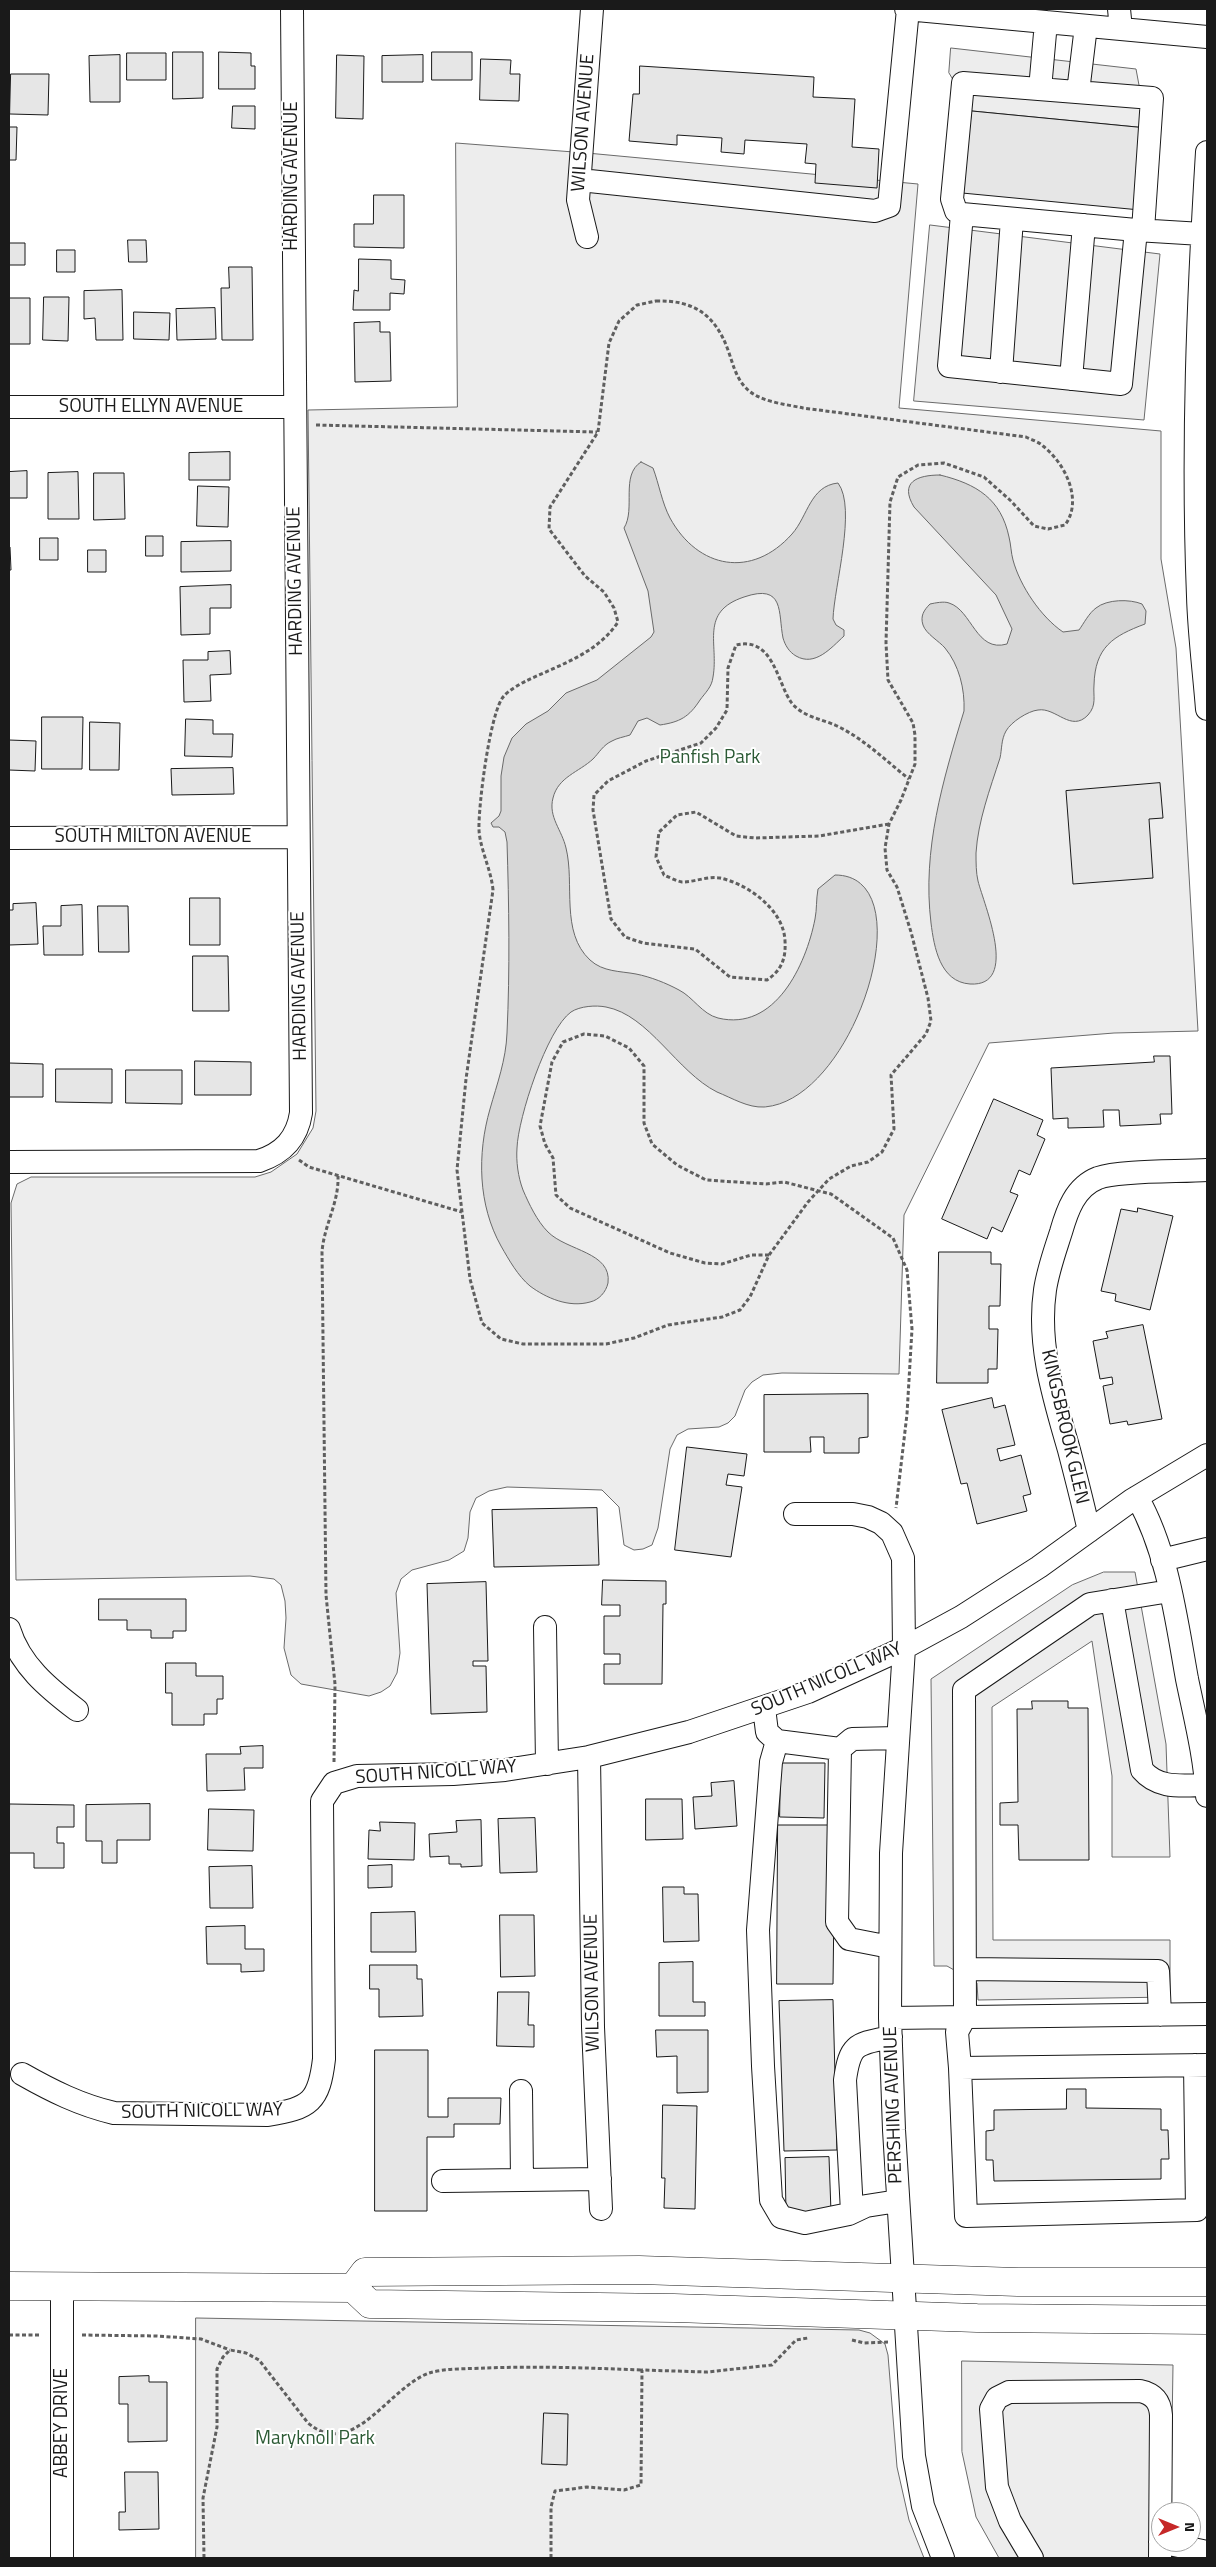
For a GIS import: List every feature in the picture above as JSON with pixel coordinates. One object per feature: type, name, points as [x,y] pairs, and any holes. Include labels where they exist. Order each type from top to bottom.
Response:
[{"type":"main road","points":[[353,2288],[365,2272],[458,2270],[638,2270],[903,2279],[1207,2282]]},
{"type":"main road","points":[[9,2286],[353,2288],[370,2304],[664,2308],[906,2329],[1207,2320]]},
{"type":"street","name":"HARDING AVENUE","points":[[284,1148],[292,1140],[299,1128],[301,1113],[292,9]]},
{"type":"street","name":"WILSON AVENUE","points":[[587,237],[578,200],[592,9]]},
{"type":"street","points":[[580,180],[875,211],[889,206],[912,9],[1086,26],[1120,19],[1207,37]]},
{"type":"street","points":[[1040,89],[1046,22]]},
{"type":"street","points":[[1078,92],[1086,26]]},
{"type":"street","points":[[962,214],[949,366],[1121,384],[1139,230],[1152,98],[963,83],[952,199],[956,211],[962,214],[1139,230],[1203,248]]},
{"type":"street","points":[[1207,152],[1196,415],[1207,703]]},
{"type":"street","points":[[1001,372],[1012,219]]},
{"type":"street","points":[[1071,379],[1084,225]]},
{"type":"street","name":"SOUTH ELLYN AVENUE","points":[[9,407],[294,407]]},
{"type":"street","name":"SOUTH MILTON AVENUE","points":[[9,838],[298,837]]},
{"type":"street","points":[[9,1162],[245,1163],[272,1157],[284,1148]]},
{"type":"street","name":"KINGSBROOK GLEN","points":[[1090,1531],[1048,1374],[1044,1347],[1044,1292],[1048,1271],[1066,1216],[1074,1198],[1085,1186],[1098,1178],[1114,1175],[1207,1170]]},
{"type":"street","name":"SOUTH NICOLL WAY","points":[[22,2074],[58,2094],[91,2108],[114,2114],[268,2115],[292,2111],[310,2102],[321,2084],[324,2059],[322,1800],[334,1783],[357,1776],[453,1774],[547,1764],[589,1757],[689,1732],[764,1708],[833,1681],[904,1648],[992,1599],[1137,1497],[1207,1455]]},
{"type":"street","points":[[1112,1600],[1142,1770],[1149,1778],[1160,1784],[1207,1790],[1198,1682],[1149,1518],[1137,1497]]},
{"type":"street","points":[[795,1514],[853,1514],[868,1517],[881,1523],[892,1533]]},
{"type":"street","name":"PERSHING AVENUE","points":[[892,1533],[903,1558],[904,1648],[891,1853],[890,2027],[898,2201],[917,2478],[923,2506],[943,2558]]},
{"type":"street","points":[[1162,1560],[1207,1547]]},
{"type":"street","points":[[960,2068],[1201,2065],[1197,2210],[966,2216],[960,2068],[956,2032],[965,2017],[964,1690],[1090,1604],[1170,1591]]},
{"type":"street","points":[[545,1628],[547,1764]]},
{"type":"street","points":[[9,1629],[13,1644],[41,1682],[77,1710]]},
{"type":"street","points":[[764,1708],[767,1732],[777,1741],[840,1749],[852,1739],[898,1738]]},
{"type":"street","points":[[777,1741],[770,1772],[758,1930],[763,2066],[771,2200],[781,2217],[805,2223],[852,2212],[866,2206],[898,2201]]},
{"type":"street","points":[[840,1749],[837,1922],[848,1939],[890,1947]]},
{"type":"street","name":"WILSON AVENUE","points":[[589,1757],[593,2018],[601,2209]]},
{"type":"street","points":[[965,1969],[1158,1971],[1160,2015]]},
{"type":"street","points":[[852,2212],[846,2080],[848,2058],[860,2044],[890,2027],[965,2017],[1207,2014]]},
{"type":"street","points":[[521,2091],[522,2180]]},
{"type":"street","points":[[443,2181],[600,2179]]},
{"type":"street","name":"ABBEY DRIVE","points":[[62,2287],[62,2558]]},
{"type":"street","points":[[1032,2558],[1010,2521],[997,2486],[990,2409],[997,2398],[1009,2392],[1140,2391],[1153,2396],[1160,2408],[1160,2502]]},
{"type":"path","points":[[677,300],[699,308],[715,326],[728,349],[734,371],[747,389],[768,401],[803,408],[1026,437],[1049,452],[1058,463],[1074,498],[1072,515],[1064,525],[1048,530],[1034,526],[1011,500],[984,477],[944,463],[918,464],[898,477],[890,502],[886,643],[888,680],[914,723],[915,764],[909,779],[889,824],[884,848],[887,870],[897,887],[911,932],[928,998],[931,1021],[926,1034],[891,1075],[894,1129],[882,1152],[868,1162],[851,1166],[829,1179],[770,1255],[750,1297],[740,1310],[722,1317],[668,1325],[634,1338],[606,1344],[524,1344],[501,1339],[482,1323],[470,1279],[457,1170],[466,1079],[492,890],[491,873],[479,831],[488,751],[495,714],[503,696],[526,681],[548,673],[589,650],[609,635],[618,622],[614,608],[604,592],[585,576],[549,530],[550,507],[598,432],[609,342],[619,321],[637,305],[656,301],[677,300]]},
{"type":"path","points":[[294,431],[310,425],[598,432]]},
{"type":"path","points":[[889,824],[819,836],[755,838],[736,836],[696,812],[677,816],[659,832],[656,857],[664,875],[681,882],[703,878],[720,878],[745,888],[770,906],[785,932],[786,953],[779,972],[767,980],[730,977],[695,949],[643,943],[625,937],[611,919],[593,810],[594,795],[608,781],[646,761],[701,742],[716,728],[727,710],[728,668],[736,645],[746,643],[761,650],[778,669],[792,703],[810,716],[860,738],[909,779]]},
{"type":"path","points":[[770,1255],[751,1255],[722,1264],[705,1264],[670,1253],[570,1208],[556,1195],[553,1158],[545,1144],[540,1126],[552,1062],[563,1042],[584,1034],[598,1035],[605,1036],[629,1048],[644,1066],[644,1123],[652,1144],[677,1165],[706,1180],[766,1184],[784,1182],[831,1194],[893,1238],[907,1270],[912,1329],[902,1474],[892,1533]]},
{"type":"path","points":[[284,1148],[309,1167],[462,1212]]},
{"type":"path","points":[[334,1783],[335,1684],[326,1595],[322,1252],[326,1225],[336,1204],[338,1176]]},
{"type":"path","points":[[845,2339],[864,2343],[906,2329]]},
{"type":"path","points":[[9,2335],[157,2336],[201,2339],[230,2350],[246,2353],[259,2360],[308,2423],[318,2432],[330,2435],[346,2433],[360,2426],[406,2385],[430,2373],[471,2368],[547,2366],[707,2372],[772,2364],[796,2340],[817,2338]]},
{"type":"path","points":[[204,2558],[204,2498],[213,2460],[217,2427],[217,2369],[223,2357],[230,2350]]},
{"type":"path","points":[[551,2558],[551,2507],[556,2491],[587,2486],[624,2490],[641,2485],[642,2370]]},
{"type":"shaded area","points":[[951,48],[1136,69],[1147,128],[972,111],[949,73]]},
{"type":"shaded area","name":"Panfish Park","points":[[456,143],[587,153],[918,184],[899,408],[1161,431],[1161,559],[1176,648],[1198,1031],[1114,1033],[989,1043],[904,1215],[899,1374],[782,1373],[763,1375],[752,1382],[745,1390],[735,1416],[728,1423],[719,1427],[688,1429],[677,1435],[670,1449],[658,1528],[652,1545],[643,1549],[634,1550],[624,1545],[619,1507],[602,1490],[507,1487],[489,1491],[476,1498],[470,1512],[468,1538],[464,1551],[449,1560],[412,1570],[401,1579],[396,1593],[400,1653],[397,1673],[390,1686],[381,1692],[369,1696],[301,1684],[291,1675],[284,1648],[285,1601],[281,1585],[274,1579],[250,1576],[16,1580],[11,1203],[17,1184],[31,1177],[255,1177],[271,1172],[297,1154],[313,1128],[316,1111],[308,410],[457,407]]},
{"type":"shaded area","points":[[930,225],[1160,254],[1144,420],[914,401]]},
{"type":"shaded area","points":[[641,462],[653,468],[667,512],[682,535],[695,548],[710,557],[726,562],[743,562],[760,558],[776,548],[792,534],[815,496],[829,485],[838,483],[843,495],[845,529],[833,619],[836,625],[844,630],[844,636],[822,655],[816,658],[803,659],[791,652],[785,643],[779,610],[773,597],[767,594],[757,594],[730,603],[721,611],[716,620],[714,630],[714,665],[711,684],[692,711],[683,718],[667,724],[660,725],[647,718],[638,721],[630,735],[609,743],[593,759],[559,785],[553,798],[552,811],[566,848],[572,922],[575,936],[581,949],[590,960],[600,967],[636,974],[674,987],[712,1016],[738,1020],[756,1015],[771,1005],[784,991],[795,974],[811,937],[816,915],[818,889],[835,875],[862,885],[875,910],[877,947],[868,989],[850,1031],[826,1068],[797,1095],[764,1107],[740,1102],[717,1092],[703,1083],[649,1032],[621,1012],[606,1007],[588,1006],[571,1012],[562,1021],[544,1055],[528,1096],[522,1116],[517,1158],[523,1190],[540,1223],[556,1238],[596,1258],[603,1265],[607,1273],[607,1286],[599,1297],[590,1302],[574,1304],[550,1298],[530,1286],[522,1278],[507,1257],[493,1230],[484,1196],[482,1179],[483,1144],[505,1053],[509,985],[507,842],[505,832],[499,827],[493,827],[491,823],[499,816],[501,811],[501,776],[504,757],[512,738],[526,724],[548,711],[566,693],[597,680],[651,637],[654,632],[648,591],[624,528],[629,511],[631,475]]},
{"type":"shaded area","points":[[940,475],[965,483],[985,495],[993,503],[1005,524],[1016,570],[1026,590],[1039,609],[1063,632],[1079,630],[1093,610],[1106,603],[1119,601],[1137,602],[1142,604],[1146,611],[1145,624],[1124,633],[1102,652],[1095,672],[1094,704],[1088,715],[1082,720],[1069,721],[1051,712],[1038,710],[1016,721],[1004,734],[1000,758],[982,817],[976,853],[977,878],[991,925],[996,959],[993,973],[985,981],[970,984],[960,982],[945,970],[940,962],[934,942],[931,923],[929,869],[932,842],[942,789],[964,711],[964,703],[962,686],[954,662],[945,648],[925,628],[922,616],[930,604],[949,603],[957,607],[981,637],[997,645],[1007,644],[1012,629],[996,595],[914,507],[909,491],[913,482],[924,476]]},
{"type":"shaded area","points":[[1104,1572],[1135,1572],[1166,1744],[1170,1857],[1112,1857],[1112,1776],[1092,1641],[992,1707],[993,1940],[1170,1940],[1170,1997],[978,2000],[977,1983],[947,1966],[934,1966],[931,1679],[1072,1585]]},
{"type":"shaded area","name":"Maryknoll Park","points":[[196,2318],[859,2330],[870,2333],[885,2344],[888,2355],[897,2467],[909,2520],[924,2558],[196,2558]]},
{"type":"shaded area","points":[[962,2361],[1173,2365],[1171,2502],[1151,2502],[1151,2552],[1170,2552],[1170,2558],[999,2558],[976,2517],[962,2452]]},
{"type":"building","points":[[173,52],[203,52],[203,98],[173,99]]},
{"type":"building","points":[[219,52],[251,53],[251,66],[255,66],[255,89],[219,89]]},
{"type":"building","points":[[432,52],[472,52],[472,80],[432,80]]},
{"type":"building","points":[[127,53],[166,53],[166,80],[127,80]]},
{"type":"building","points":[[120,55],[120,102],[90,102],[89,56]]},
{"type":"building","points":[[337,55],[364,56],[363,119],[336,118]]},
{"type":"building","points":[[423,55],[423,82],[382,82],[382,56]]},
{"type":"building","points":[[481,59],[511,60],[510,74],[520,74],[519,101],[480,100]]},
{"type":"building","points":[[640,66],[814,77],[813,97],[855,99],[852,147],[879,149],[877,188],[815,183],[816,164],[805,163],[807,144],[745,140],[744,154],[721,152],[722,138],[677,135],[677,145],[629,141],[633,94],[639,94]]},
{"type":"building","points":[[11,74],[49,74],[48,115],[10,114]]},
{"type":"building","points":[[233,106],[255,106],[255,129],[232,128]]},
{"type":"building","points":[[972,111],[1147,128],[1140,210],[962,193]]},
{"type":"building","points":[[9,127],[17,127],[16,160],[9,160]]},
{"type":"building","points":[[374,195],[404,195],[404,248],[354,247],[354,224],[373,224]]},
{"type":"building","points":[[128,240],[146,240],[147,262],[129,262]]},
{"type":"building","points":[[9,243],[25,243],[25,265],[9,265]]},
{"type":"building","points":[[57,250],[75,250],[75,272],[57,272]]},
{"type":"building","points":[[359,259],[391,260],[391,279],[405,280],[404,294],[390,293],[390,310],[353,310],[354,290],[358,291]]},
{"type":"building","points":[[229,267],[252,267],[253,340],[222,340],[221,288],[229,288]]},
{"type":"building","points":[[122,290],[123,340],[96,340],[95,318],[84,319],[84,291]]},
{"type":"building","points":[[44,297],[69,297],[68,341],[43,340]]},
{"type":"building","points":[[9,298],[30,298],[30,344],[9,344]]},
{"type":"building","points":[[215,308],[216,339],[177,340],[176,309]]},
{"type":"building","points":[[134,312],[170,313],[169,340],[134,339]]},
{"type":"building","points":[[380,322],[380,332],[390,332],[391,381],[355,382],[354,323]]},
{"type":"building","points":[[230,452],[230,480],[189,480],[189,453]]},
{"type":"building","points":[[27,471],[27,498],[9,498],[9,472]]},
{"type":"building","points":[[78,472],[79,519],[48,519],[48,473]]},
{"type":"building","points":[[94,473],[124,473],[125,519],[94,520]]},
{"type":"building","points":[[198,486],[229,487],[228,527],[197,526]]},
{"type":"building","points":[[146,536],[163,536],[163,556],[146,556]]},
{"type":"building","points":[[40,538],[58,538],[58,560],[40,560]]},
{"type":"building","points":[[231,541],[231,571],[181,572],[181,542]]},
{"type":"building","points":[[10,547],[11,570],[9,570]]},
{"type":"building","points":[[88,550],[106,550],[106,572],[88,572]]},
{"type":"building","points":[[231,585],[231,608],[210,608],[210,634],[181,635],[180,587]]},
{"type":"building","points":[[230,651],[231,674],[210,675],[211,701],[184,702],[183,660],[208,660],[208,652]]},
{"type":"building","points":[[42,717],[83,717],[82,769],[42,769]]},
{"type":"building","points":[[186,719],[213,720],[213,734],[233,734],[232,757],[185,756]]},
{"type":"building","points":[[90,722],[120,723],[119,770],[90,770]]},
{"type":"building","points":[[9,740],[36,741],[35,771],[9,770]]},
{"type":"building","points":[[233,768],[234,794],[172,795],[171,769]]},
{"type":"building","points":[[1160,783],[1163,818],[1149,819],[1153,878],[1073,884],[1066,791]]},
{"type":"building","points":[[190,898],[220,898],[220,945],[190,945]]},
{"type":"building","points":[[36,903],[38,944],[9,945],[9,910],[13,910],[13,904]]},
{"type":"building","points":[[82,905],[83,955],[44,955],[43,926],[61,926],[61,906]]},
{"type":"building","points":[[98,906],[128,906],[129,952],[99,952]]},
{"type":"building","points":[[193,956],[228,956],[229,1011],[193,1011]]},
{"type":"building","points":[[1154,1056],[1170,1056],[1172,1114],[1160,1114],[1161,1124],[1120,1126],[1119,1110],[1103,1110],[1104,1127],[1068,1128],[1068,1118],[1053,1119],[1051,1068],[1154,1062]]},
{"type":"building","points":[[195,1061],[251,1062],[251,1095],[195,1095]]},
{"type":"building","points":[[9,1063],[43,1064],[43,1097],[9,1097]]},
{"type":"building","points":[[56,1069],[112,1069],[112,1103],[56,1102]]},
{"type":"building","points":[[126,1070],[182,1070],[182,1104],[126,1103]]},
{"type":"building","points":[[994,1099],[1043,1120],[1037,1135],[1045,1139],[1030,1175],[1019,1170],[1010,1192],[1018,1195],[1002,1232],[992,1227],[987,1239],[942,1219]]},
{"type":"building","points":[[1138,1208],[1173,1216],[1150,1310],[1115,1301],[1116,1294],[1101,1291],[1121,1209],[1137,1212]]},
{"type":"building","points":[[939,1252],[991,1252],[991,1264],[1001,1264],[1000,1306],[989,1306],[989,1329],[998,1329],[997,1369],[988,1369],[988,1383],[937,1383]]},
{"type":"building","points":[[1143,1325],[1162,1419],[1128,1425],[1127,1421],[1110,1424],[1103,1386],[1113,1384],[1112,1377],[1100,1379],[1093,1341],[1108,1338],[1106,1332]]},
{"type":"building","points":[[868,1394],[868,1437],[859,1438],[859,1453],[824,1453],[824,1437],[810,1437],[811,1452],[764,1452],[764,1395]]},
{"type":"building","points":[[992,1398],[994,1408],[1005,1405],[1015,1445],[997,1449],[1000,1461],[1021,1455],[1031,1494],[1023,1496],[1027,1511],[977,1524],[967,1483],[961,1484],[942,1410]]},
{"type":"building","points":[[687,1447],[747,1454],[744,1476],[728,1474],[726,1485],[742,1487],[731,1557],[675,1550]]},
{"type":"building","points":[[597,1508],[599,1565],[494,1567],[492,1510]]},
{"type":"building","points":[[603,1580],[666,1581],[666,1604],[663,1604],[662,1684],[604,1684],[604,1664],[620,1664],[620,1654],[604,1654],[604,1616],[620,1616],[620,1605],[602,1605]]},
{"type":"building","points":[[486,1582],[488,1661],[473,1661],[473,1666],[486,1666],[487,1712],[431,1714],[427,1584]]},
{"type":"building","points":[[99,1599],[186,1599],[186,1631],[173,1631],[173,1638],[151,1638],[151,1630],[127,1630],[127,1620],[99,1620]]},
{"type":"building","points":[[166,1663],[196,1663],[196,1676],[223,1676],[223,1699],[217,1699],[217,1714],[204,1714],[204,1725],[172,1725],[172,1693],[166,1693]]},
{"type":"building","points":[[1032,1701],[1068,1701],[1068,1708],[1088,1708],[1089,1860],[1019,1860],[1018,1825],[1000,1825],[1000,1803],[1018,1802],[1017,1709],[1032,1709]]},
{"type":"building","points":[[263,1746],[263,1768],[244,1768],[245,1790],[207,1791],[206,1754],[241,1754],[240,1747]]},
{"type":"building","points":[[781,1763],[825,1763],[824,1818],[780,1817]]},
{"type":"building","points":[[734,1781],[737,1826],[695,1829],[693,1797],[712,1796],[711,1783]]},
{"type":"building","points":[[646,1799],[682,1799],[683,1839],[646,1840]]},
{"type":"building","points":[[10,1804],[74,1805],[74,1827],[57,1827],[57,1843],[64,1843],[64,1868],[34,1868],[34,1853],[9,1853]]},
{"type":"building","points":[[150,1804],[150,1840],[117,1840],[117,1863],[102,1863],[102,1841],[86,1841],[86,1805]]},
{"type":"building","points":[[209,1809],[254,1810],[253,1851],[208,1850]]},
{"type":"building","points":[[535,1818],[537,1872],[500,1873],[498,1819]]},
{"type":"building","points":[[481,1820],[482,1866],[461,1867],[461,1864],[449,1864],[449,1856],[430,1857],[429,1834],[457,1832],[456,1821]]},
{"type":"building","points":[[380,1822],[415,1823],[414,1860],[368,1859],[369,1830],[380,1831]]},
{"type":"building","points":[[778,1825],[835,1825],[833,1984],[777,1984]]},
{"type":"building","points":[[392,1865],[392,1887],[368,1888],[368,1866]]},
{"type":"building","points":[[252,1866],[253,1908],[210,1908],[209,1867]]},
{"type":"building","points":[[663,1887],[684,1887],[684,1894],[698,1894],[699,1941],[664,1942]]},
{"type":"building","points":[[415,1912],[416,1952],[371,1952],[371,1913]]},
{"type":"building","points":[[500,1915],[534,1915],[535,1976],[501,1977]]},
{"type":"building","points":[[245,1926],[245,1949],[264,1949],[264,1971],[241,1972],[241,1964],[207,1964],[206,1927]]},
{"type":"building","points":[[693,1962],[693,2002],[705,2002],[705,2016],[659,2016],[659,1963]]},
{"type":"building","points":[[370,1965],[417,1965],[417,1979],[422,1979],[423,2016],[379,2017],[379,1989],[370,1989]]},
{"type":"building","points":[[498,1992],[529,1992],[528,2025],[534,2025],[534,2047],[497,2046]]},
{"type":"building","points":[[833,2000],[837,2150],[784,2151],[779,2001]]},
{"type":"building","points":[[656,2030],[708,2030],[708,2092],[677,2093],[677,2056],[657,2057]]},
{"type":"building","points":[[375,2050],[428,2050],[428,2117],[448,2117],[448,2098],[501,2098],[500,2124],[454,2124],[454,2137],[427,2137],[427,2211],[375,2211]]},
{"type":"building","points":[[1067,2089],[1086,2089],[1086,2108],[1161,2109],[1161,2130],[1168,2130],[1169,2159],[1161,2159],[1161,2179],[994,2181],[993,2160],[986,2160],[986,2131],[994,2130],[994,2110],[1066,2109]]},
{"type":"building","points":[[663,2105],[697,2106],[695,2209],[664,2208],[665,2178],[662,2178]]},
{"type":"building","points":[[829,2157],[831,2212],[786,2213],[785,2158]]},
{"type":"building","points":[[149,2376],[149,2382],[167,2382],[167,2441],[128,2442],[128,2404],[119,2404],[119,2377]]},
{"type":"building","points":[[544,2413],[568,2414],[567,2465],[542,2464]]},
{"type":"building","points":[[125,2472],[158,2472],[159,2529],[119,2530],[119,2512],[125,2512]]}]
